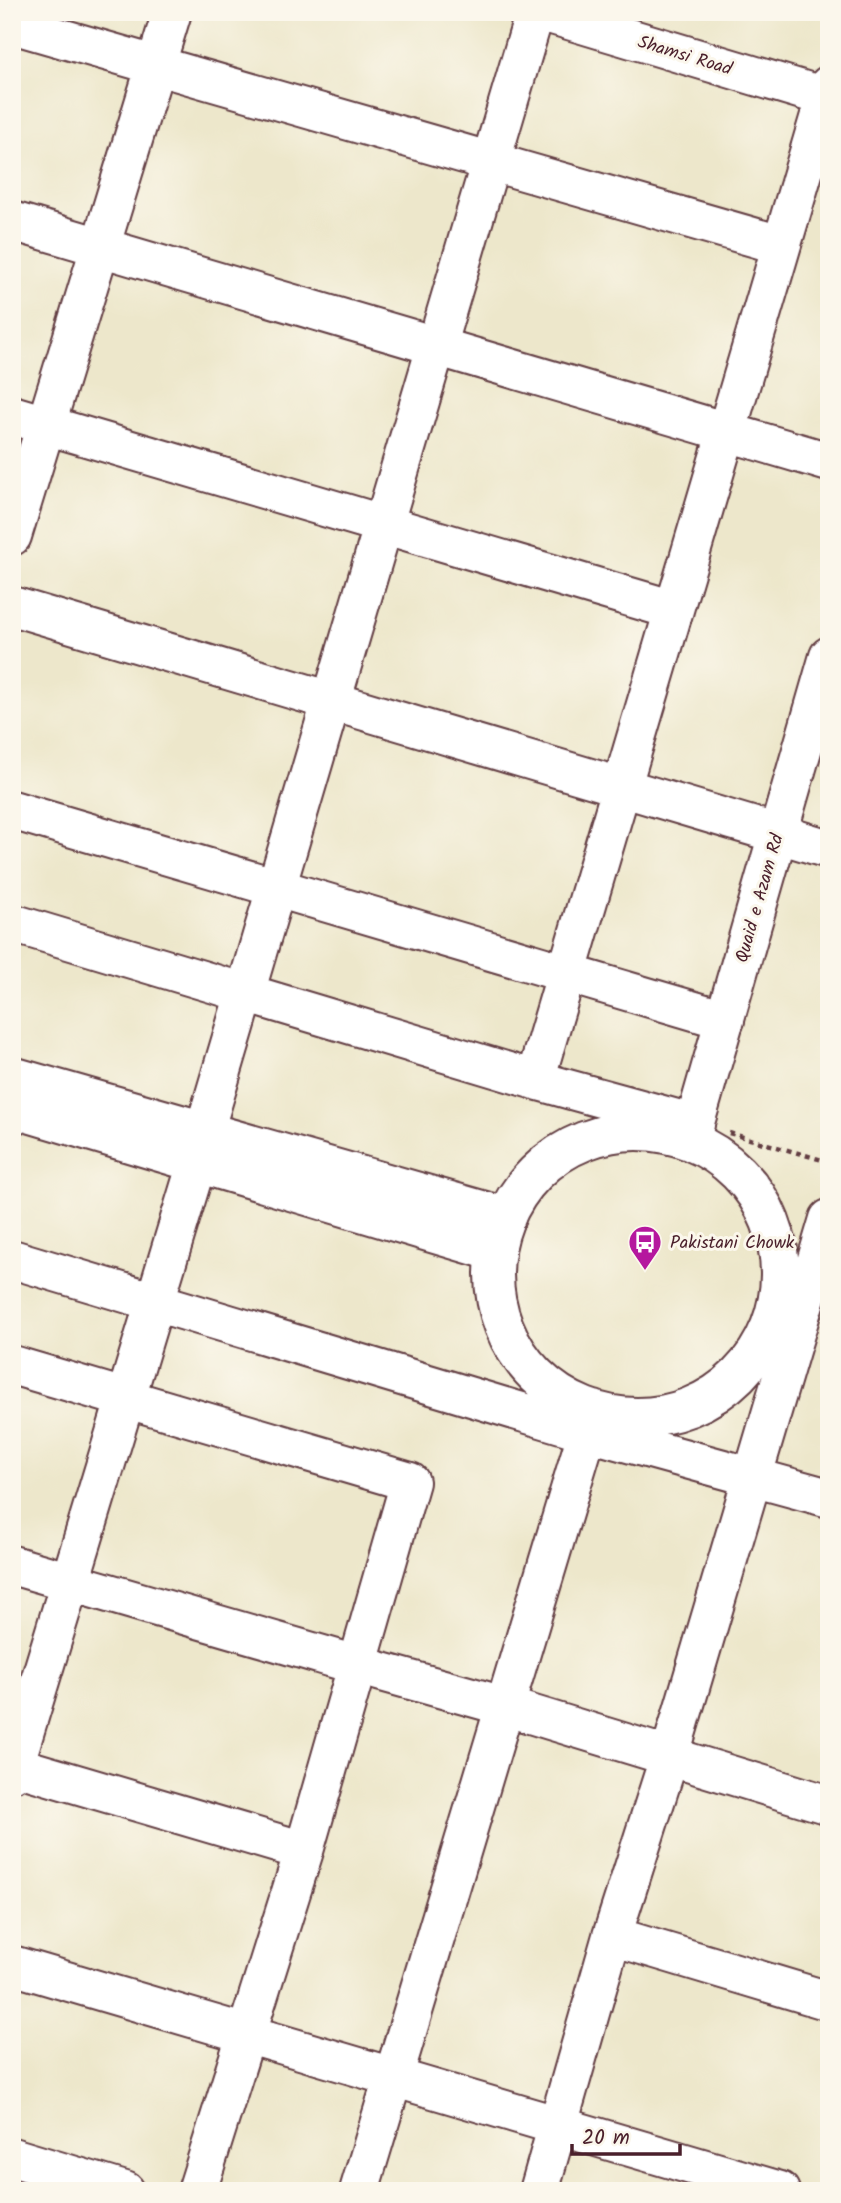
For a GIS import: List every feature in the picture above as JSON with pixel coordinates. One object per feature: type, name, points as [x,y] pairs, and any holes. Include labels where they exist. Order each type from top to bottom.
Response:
[{"type":"street","points":[[12,536],[29,420],[100,247],[172,12]]},
{"type":"street","points":[[304,1851],[13,1768],[201,1147],[535,12]]},
{"type":"street","name":"Shamsi Road","points":[[542,12],[828,93]]},
{"type":"street","points":[[12,24],[782,244]]},
{"type":"street","points":[[535,1080],[828,93]]},
{"type":"street","points":[[12,221],[829,462]]},
{"type":"street","points":[[29,420],[674,610]]},
{"type":"street","points":[[12,606],[829,849]]},
{"type":"street","name":"Quaid e Azam Rd","points":[[693,1132],[829,656]]},
{"type":"street","points":[[12,810],[725,1020]]},
{"type":"street","points":[[12,923],[535,1080],[693,1132],[732,1166],[763,1203],[779,1249],[804,1305]]},
{"type":"street","points":[[12,1076],[201,1147],[501,1234]]},
{"type":"street","points":[[12,1108],[201,1147]]},
{"type":"street","points":[[693,1132],[644,1130],[598,1136],[555,1155],[521,1188],[501,1234],[492,1275],[500,1321],[523,1362],[591,1421],[648,1418],[694,1406],[735,1380],[764,1342],[804,1305]]},
{"type":"street","points":[[538,2191],[612,1936],[669,1758],[829,1219]]},
{"type":"street","points":[[12,1259],[591,1421],[753,1476],[829,1498]]},
{"type":"street","points":[[12,1365],[410,1482],[304,1851],[197,2191]]},
{"type":"street","points":[[359,2191],[591,1421]]},
{"type":"street","points":[[12,1565],[504,1706],[829,1805]]},
{"type":"street","points":[[612,1936],[829,2001]]},
{"type":"street","points":[[12,1965],[780,2191]]},
{"type":"street","points":[[12,2157],[125,2191]]},
{"type":"path","points":[[693,1132],[829,1163]]},
{"type":"place","name":"Pakistani Chowk","points":[[645,1272]]}]
